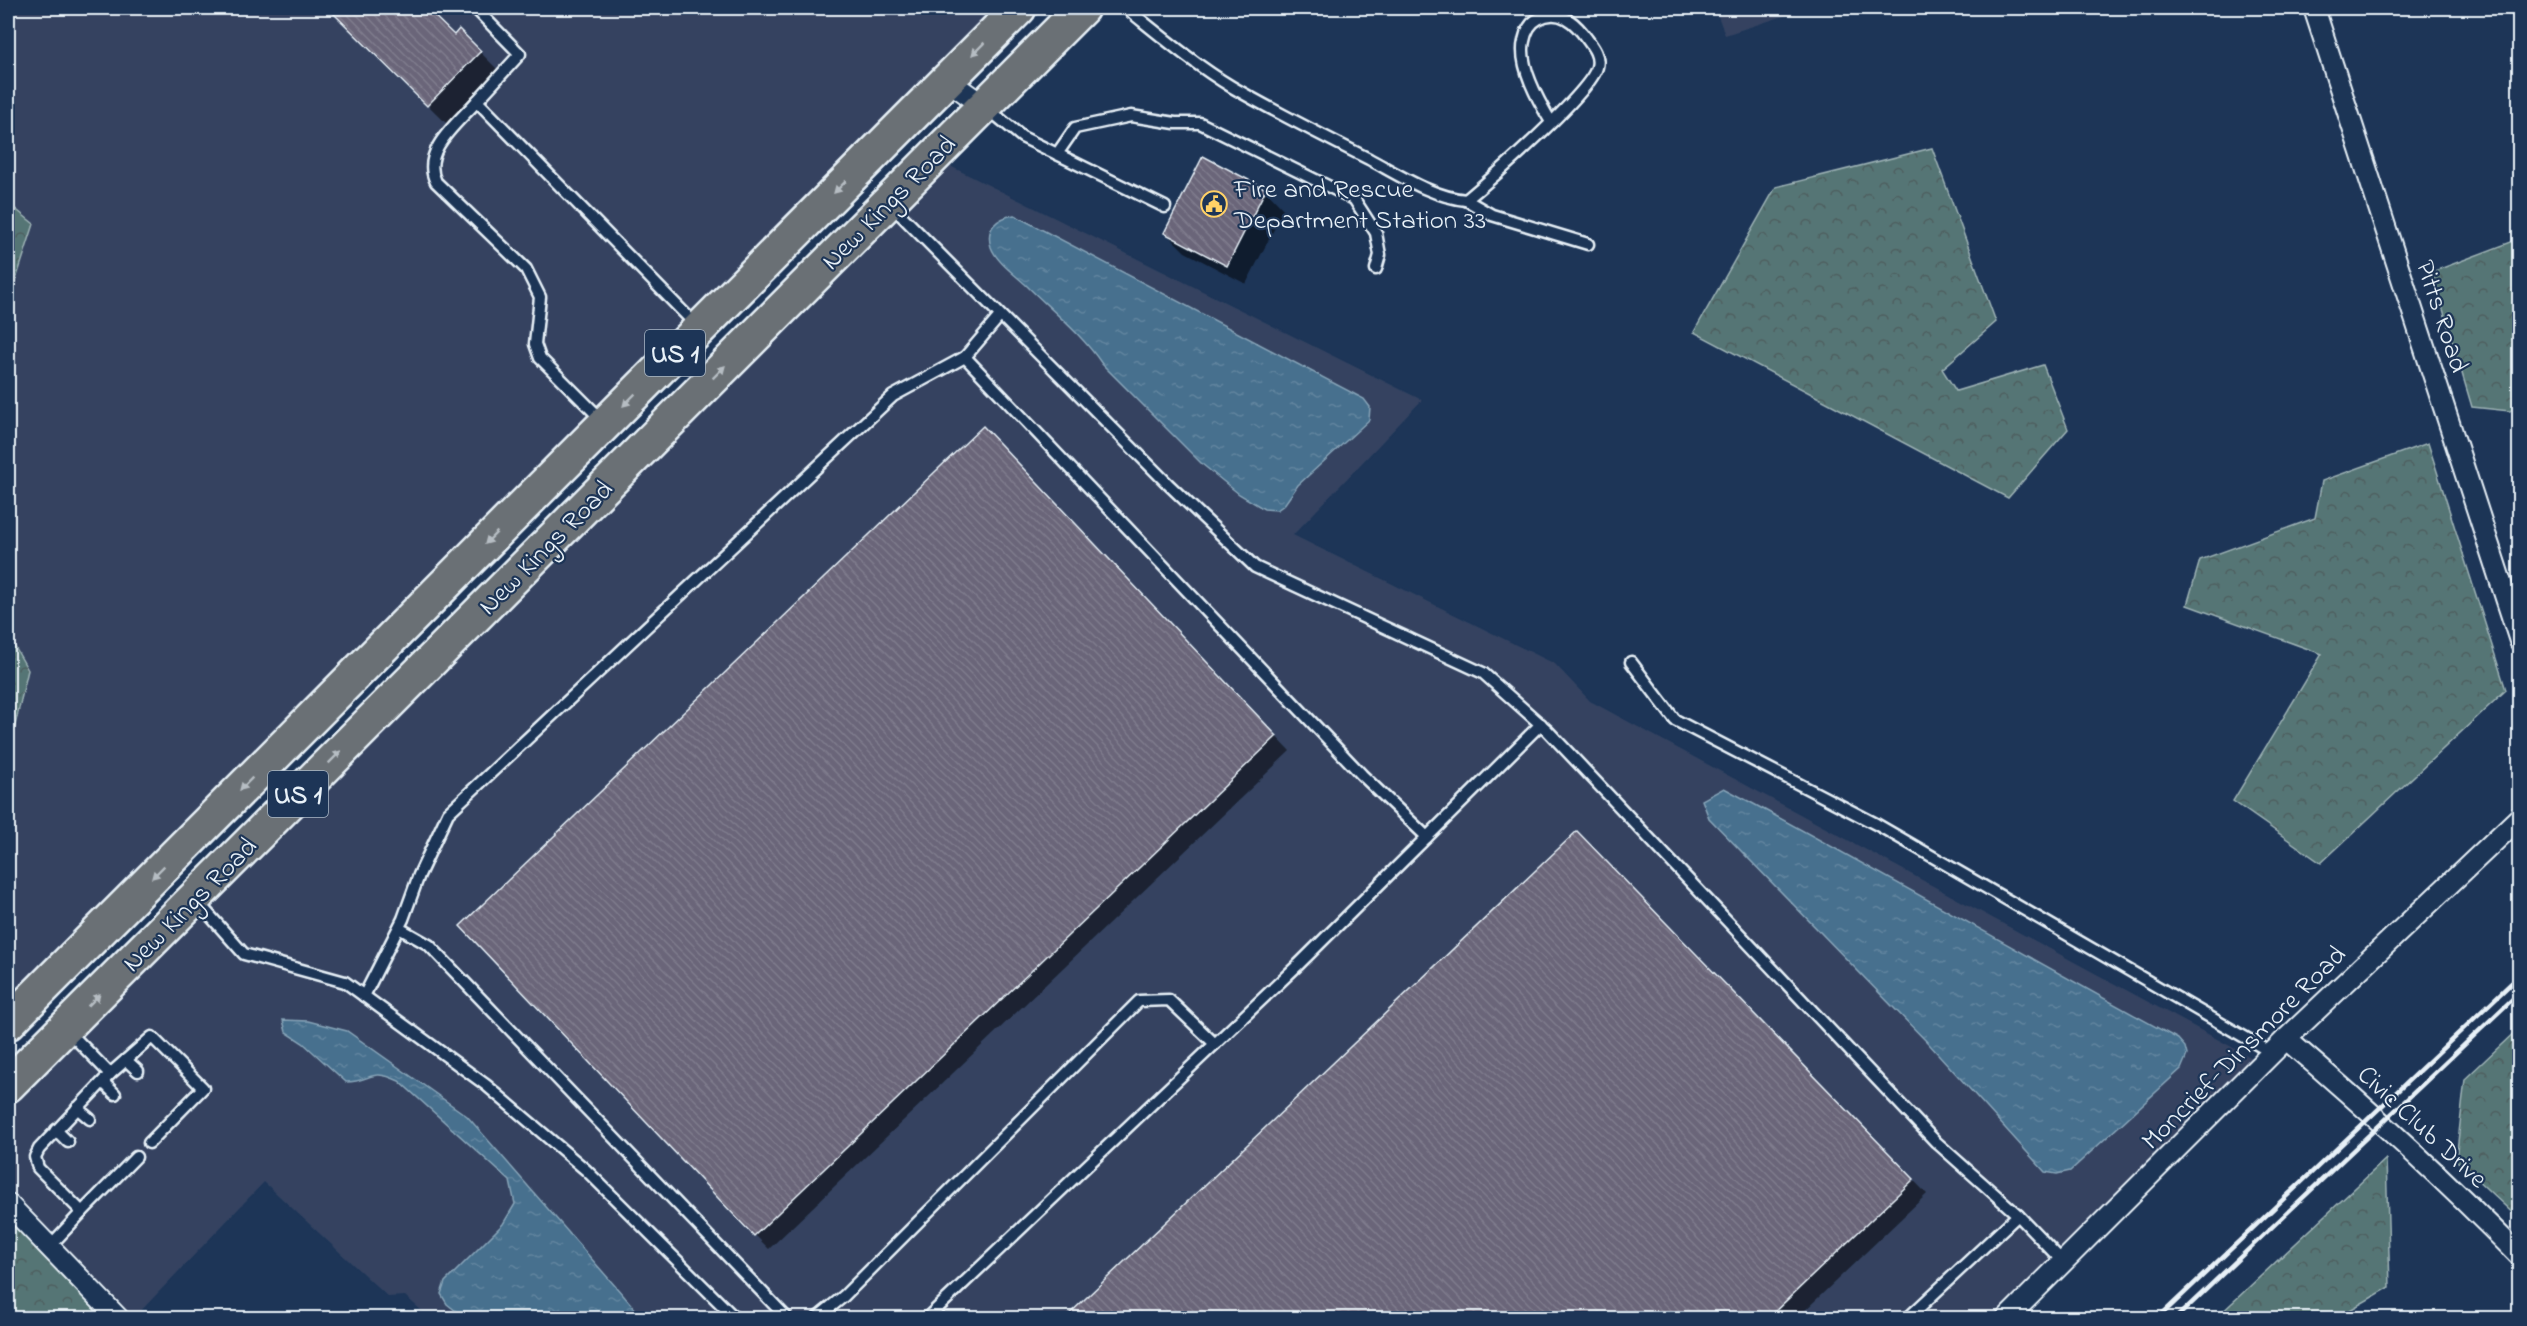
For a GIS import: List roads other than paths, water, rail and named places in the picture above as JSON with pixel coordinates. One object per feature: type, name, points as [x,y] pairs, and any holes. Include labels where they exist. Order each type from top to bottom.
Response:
[{"type":"highway","name":"New Kings Road","points":[[8,1023],[1019,8]]},
{"type":"highway","name":"New Kings Road","points":[[8,1085],[1082,8]]},
{"type":"highway","points":[[195,898],[191,882],[192,866],[214,816]]},
{"type":"street","name":"Pitts Road","points":[[2314,8],[2520,641]]},
{"type":"street","points":[[947,80],[984,106]]},
{"type":"street","name":"Moncrief-Dinsmore Road","points":[[2007,1318],[2286,1039],[2520,817]]},
{"type":"street","name":"Civic Club Drive","points":[[2286,1039],[2374,1114],[2520,1257]]},
{"type":"street","points":[[8,1203],[118,1318]]},
{"type":"lane","points":[[475,8],[520,54],[477,101],[432,156],[431,172],[436,182],[526,269],[540,297],[535,344],[540,358],[605,423]]},
{"type":"lane","points":[[1126,8],[1167,42],[1231,86],[1308,129],[1407,179],[1451,198],[1466,200],[1491,215],[1588,244]]},
{"type":"lane","points":[[1466,200],[1494,177],[1551,122],[1590,81],[1598,66],[1596,50],[1576,25],[1558,14],[1545,15],[1531,23],[1523,42],[1526,64],[1535,96],[1551,122]]},
{"type":"lane","points":[[477,101],[625,250],[699,329]]},
{"type":"lane","points":[[984,106],[1022,137],[1165,207]]},
{"type":"lane","points":[[1057,154],[1075,128],[1131,116],[1175,123],[1200,123],[1354,198],[1376,233],[1380,255],[1376,269]]},
{"type":"lane","points":[[888,202],[1168,484],[1256,567],[1483,674],[1540,724],[1936,1142],[2018,1215],[2064,1263]]},
{"type":"lane","points":[[364,996],[399,928],[419,875],[448,813],[893,396],[966,357],[1000,316]]},
{"type":"lane","points":[[966,357],[1362,775],[1427,837]]},
{"type":"lane","points":[[1631,662],[1675,720],[1876,824],[2272,1053]]},
{"type":"lane","points":[[927,1318],[1215,1044],[1540,724]]},
{"type":"lane","points":[[195,898],[244,954],[345,982],[486,1084],[586,1170],[735,1318]]},
{"type":"lane","points":[[399,928],[432,947],[787,1318]]},
{"type":"lane","points":[[817,1318],[844,1296],[1139,1001],[1170,1000],[1215,1044]]},
{"type":"lane","points":[[66,1028],[106,1078],[115,1094]]},
{"type":"lane","points":[[82,1212],[38,1168],[34,1157],[56,1130],[106,1078],[152,1037],[203,1088],[175,1110],[151,1136]]},
{"type":"lane","points":[[126,1060],[138,1071]]},
{"type":"lane","points":[[77,1108],[90,1119]]},
{"type":"lane","points":[[56,1130],[68,1142]]},
{"type":"lane","points":[[50,1247],[82,1212],[105,1181],[130,1157]]},
{"type":"lane","points":[[1908,1318],[2018,1215]]},
{"type":"water","points":[[1014,215],[1364,399],[1370,407],[1369,420],[1298,485],[1284,505],[1277,510],[1264,509],[1239,494],[1202,464],[1102,364],[1076,332],[1001,262],[991,247],[991,229],[998,221]]},
{"type":"water","points":[[1724,788],[2178,1039],[2185,1047],[2187,1055],[2181,1069],[2070,1171],[2057,1174],[2045,1172],[1929,1044],[1709,818],[1702,800]]},
{"type":"water","points":[[283,1020],[308,1021],[347,1031],[467,1116],[643,1318],[465,1318],[447,1304],[441,1294],[445,1282],[503,1224],[515,1204],[510,1181],[399,1081],[376,1075],[346,1082],[303,1043],[286,1032]]},
{"type":"railway","points":[[2158,1318],[2520,975]]},
{"type":"railway","points":[[2176,1318],[2520,992]]},
{"type":"place","name":"Fire and Rescue Department Station 33","points":[[1214,204]]}]
